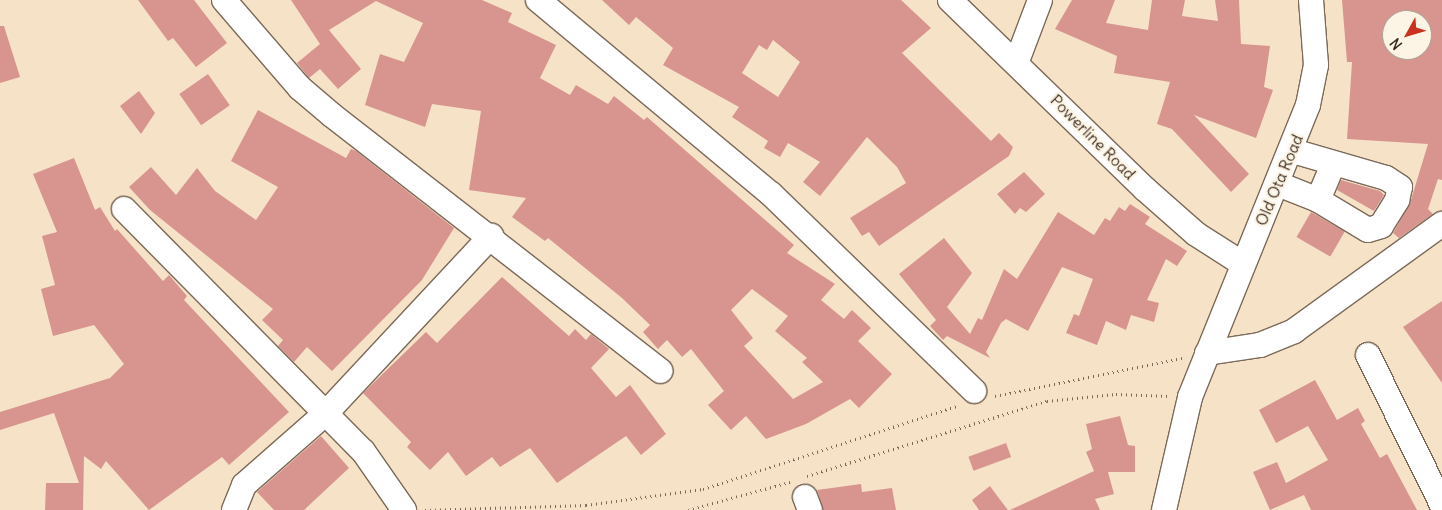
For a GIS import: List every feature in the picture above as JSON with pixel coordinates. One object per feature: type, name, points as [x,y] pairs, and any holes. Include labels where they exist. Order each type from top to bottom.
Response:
[{"type":"street","points":[[224,0],[300,88],[661,371]]},
{"type":"street","points":[[538,0],[771,194],[975,397]]},
{"type":"street","name":"Powerline Road","points":[[950,0],[1017,61],[1174,215],[1243,264]]},
{"type":"street","points":[[1017,61],[1040,0]]},
{"type":"street","name":"Old Ota Road","points":[[1164,510],[1190,398],[1243,264],[1293,151],[1316,65],[1311,0]]},
{"type":"street","points":[[1278,184],[1318,200],[1372,230],[1384,223],[1397,200],[1400,187],[1392,181],[1293,151]]},
{"type":"street","points":[[1318,200],[1333,164]]},
{"type":"street","points":[[124,209],[326,412],[376,465],[404,510]]},
{"type":"street","points":[[1205,359],[1260,345],[1294,331],[1442,224]]},
{"type":"street","points":[[234,510],[244,485],[326,412],[491,236]]},
{"type":"street","points":[[1368,355],[1442,505]]},
{"type":"path","points":[[425,510],[586,505],[703,489],[975,397],[1205,359]]},
{"type":"path","points":[[688,510],[804,491],[1047,401],[1116,394],[1190,398]]},
{"type":"building","points":[[138,0],[194,0],[227,43],[196,67],[173,38],[168,41]]},
{"type":"building","points":[[291,0],[482,0],[512,13],[508,22],[556,45],[540,78],[570,95],[576,85],[608,104],[614,96],[644,120],[647,117],[794,245],[787,253],[835,284],[821,300],[844,319],[852,310],[871,328],[858,341],[892,374],[859,408],[850,399],[806,424],[766,439],[746,416],[731,430],[708,405],[724,391],[691,349],[682,357],[667,340],[658,349],[643,332],[650,325],[622,298],[548,238],[545,241],[512,217],[526,198],[469,190],[481,111],[432,104],[425,127],[365,105],[380,54],[404,62],[423,23],[376,1],[329,30],[361,69],[338,89],[320,69],[309,78],[297,63],[320,44]],"holes":[[[752,289],[788,316],[775,331],[807,358],[802,362],[823,382],[793,399],[744,346],[753,338],[731,310]]]},
{"type":"building","points":[[602,0],[901,0],[931,28],[902,53],[991,141],[999,133],[1013,147],[1009,156],[879,246],[869,232],[862,236],[850,218],[906,183],[897,167],[867,137],[820,196],[803,182],[820,162],[788,143],[780,157],[764,148],[768,141],[732,117],[739,107],[663,65],[673,48],[636,17],[629,25]],"holes":[[[773,40],[800,62],[778,97],[742,73],[759,45],[767,50]]]},
{"type":"building","points":[[1072,0],[1115,0],[1106,23],[1148,30],[1152,0],[1185,0],[1182,16],[1218,21],[1215,0],[1239,0],[1241,44],[1270,46],[1264,87],[1273,90],[1256,138],[1194,115],[1249,174],[1231,192],[1172,129],[1157,124],[1170,82],[1114,73],[1117,56],[1055,29]]},
{"type":"building","points":[[1342,0],[1442,0],[1442,180],[1438,179],[1428,209],[1433,214],[1399,238],[1393,233],[1410,203],[1428,144],[1347,139],[1352,62],[1347,62]]},
{"type":"building","points":[[0,26],[4,26],[20,77],[0,83]]},
{"type":"building","points":[[208,74],[230,105],[201,125],[179,94]]},
{"type":"building","points":[[139,91],[155,113],[141,134],[120,106]]},
{"type":"building","points":[[258,110],[346,158],[351,149],[356,151],[454,228],[422,280],[332,371],[307,347],[294,362],[278,346],[283,340],[262,320],[273,309],[150,210],[129,187],[151,167],[176,195],[197,168],[215,191],[256,220],[278,187],[231,161]]},
{"type":"building","points":[[74,158],[95,210],[100,207],[115,231],[117,229],[163,281],[169,275],[187,296],[184,300],[289,412],[229,465],[222,457],[149,510],[106,461],[101,469],[84,456],[83,510],[45,510],[46,483],[79,483],[54,413],[0,430],[0,412],[110,378],[124,364],[94,325],[53,336],[41,289],[55,285],[42,236],[57,232],[33,174]]},
{"type":"building","points":[[1024,172],[1045,194],[1026,212],[1020,208],[1015,214],[997,194]]},
{"type":"building","points":[[1341,180],[1380,191],[1384,195],[1374,211],[1337,190]]},
{"type":"building","points":[[1130,204],[1150,217],[1145,224],[1187,251],[1177,266],[1166,259],[1147,300],[1159,303],[1154,322],[1131,315],[1126,330],[1106,321],[1097,345],[1066,333],[1074,314],[1079,316],[1093,279],[1062,267],[1028,331],[1006,319],[1001,323],[986,352],[990,358],[947,336],[943,340],[930,326],[936,320],[899,274],[944,238],[972,273],[947,307],[970,334],[978,318],[982,320],[1004,269],[1017,279],[1058,212],[1094,235],[1105,218],[1110,221],[1119,207],[1125,211]]},
{"type":"building","points":[[1311,212],[1345,232],[1330,257],[1296,237]]},
{"type":"building","points":[[502,277],[569,336],[575,329],[586,340],[591,334],[609,349],[591,368],[616,397],[630,385],[666,434],[641,455],[626,436],[557,483],[530,448],[500,467],[492,457],[466,476],[448,452],[430,470],[407,447],[411,442],[363,393],[426,332],[437,343]]},
{"type":"building","points":[[1442,301],[1442,383],[1403,327]]},
{"type":"building","points":[[1315,380],[1337,420],[1358,408],[1365,421],[1361,424],[1380,458],[1387,454],[1417,510],[1311,510],[1304,495],[1270,510],[1253,472],[1277,462],[1286,483],[1328,460],[1308,426],[1276,443],[1259,410]]},
{"type":"building","points":[[1120,416],[1128,445],[1135,446],[1135,472],[1108,472],[1114,494],[1095,499],[1100,510],[1010,510],[1094,471],[1086,452],[1092,449],[1086,424]]},
{"type":"building","points":[[321,436],[349,468],[304,510],[274,510],[257,492]]},
{"type":"building","points":[[1006,443],[1011,457],[974,471],[968,457]]},
{"type":"building","points":[[861,484],[862,492],[892,488],[896,510],[823,510],[817,490]]},
{"type":"building","points":[[990,486],[1008,510],[979,510],[972,500]]}]
